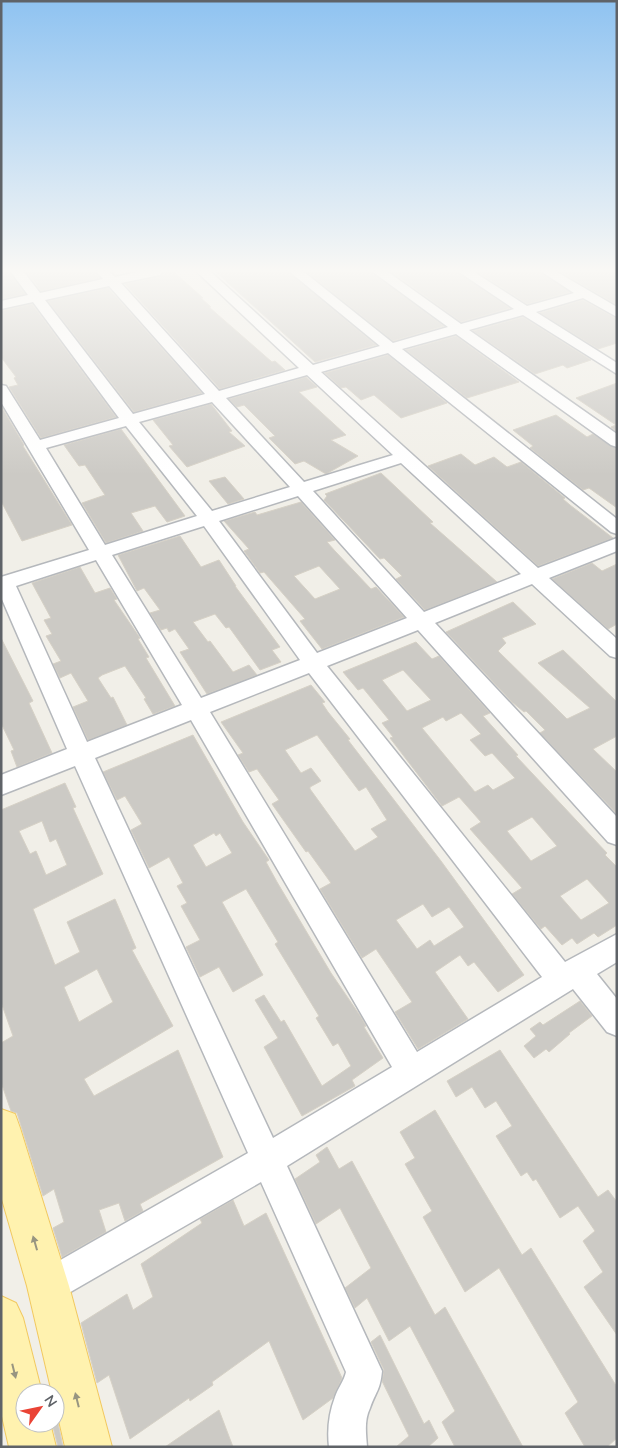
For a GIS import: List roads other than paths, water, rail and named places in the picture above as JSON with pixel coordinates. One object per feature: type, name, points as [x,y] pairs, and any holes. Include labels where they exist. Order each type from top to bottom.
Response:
[{"type":"main road","points":[[1,1128],[48,1286],[89,1447]]},
{"type":"main road","points":[[2,1324],[17,1383]]},
{"type":"main road","points":[[30,1433],[33,1447]]},
{"type":"street","points":[[68,340],[207,517],[314,664],[569,975],[617,1022]]},
{"type":"street","points":[[164,340],[302,488],[419,621],[617,834]]},
{"type":"street","points":[[276,340],[617,651]]},
{"type":"street","points":[[382,340],[617,528]]},
{"type":"street","points":[[36,446],[419,340]]},
{"type":"street","points":[[473,340],[617,442]]},
{"type":"street","points":[[572,340],[614,365]]},
{"type":"street","points":[[1,389],[99,554],[196,709],[412,1072]]},
{"type":"street","points":[[348,1447],[346,1430],[354,1398],[362,1388],[364,1371],[3,583],[99,554],[207,517],[403,457]]},
{"type":"street","points":[[1,785],[314,664],[419,621],[537,577],[617,544]]},
{"type":"street","points":[[48,1286],[267,1160],[617,947]]}]
